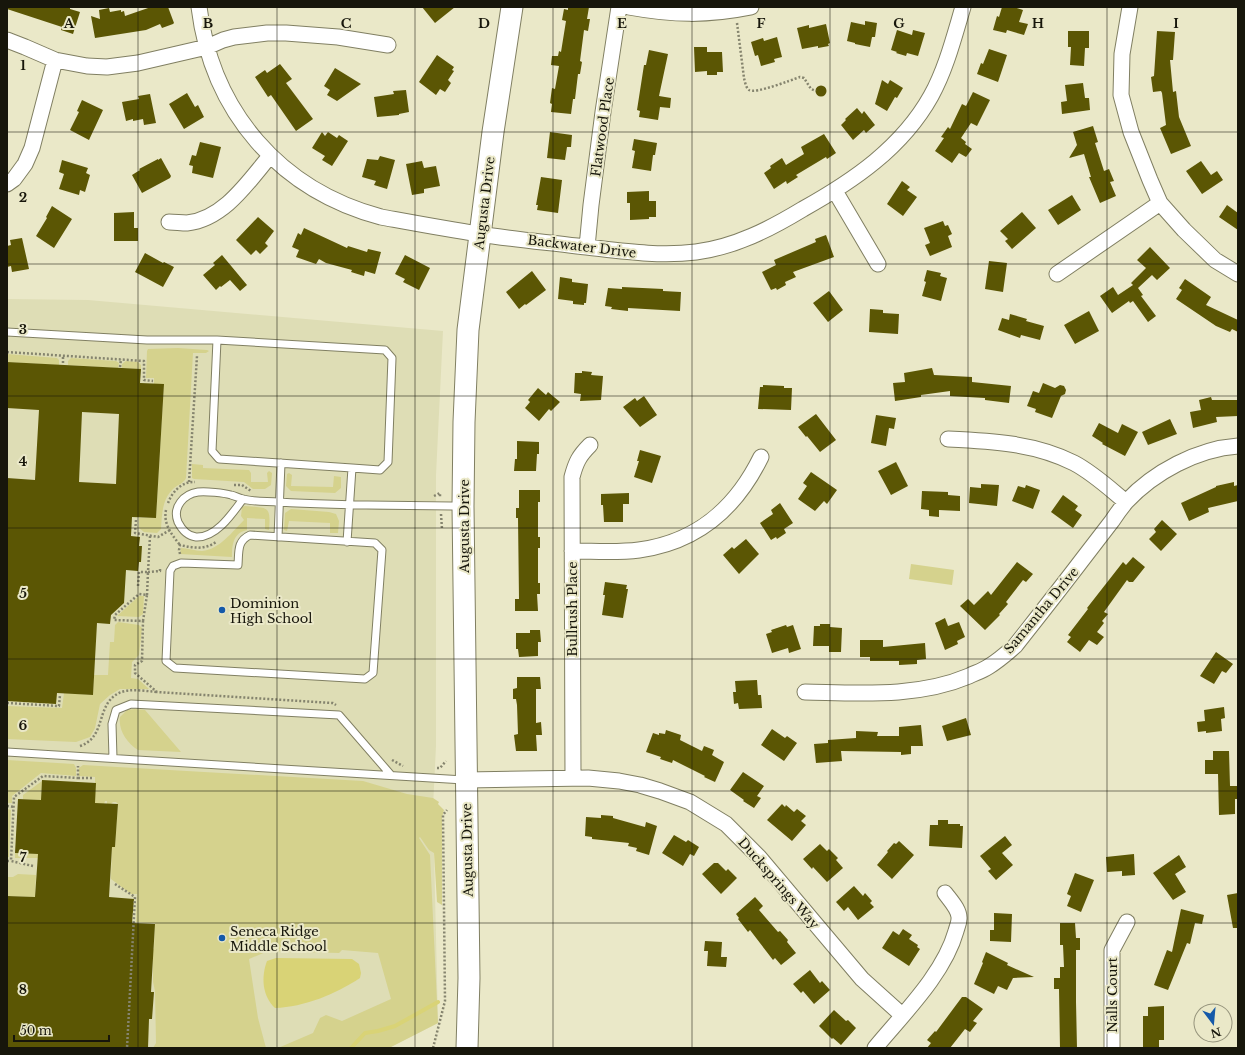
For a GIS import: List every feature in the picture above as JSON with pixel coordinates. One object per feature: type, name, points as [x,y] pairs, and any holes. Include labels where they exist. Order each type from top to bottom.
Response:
[{"type":"street","name":"Backwater Drive","points":[[199,7],[207,47],[225,94],[253,139],[289,173],[334,200],[351,208],[381,217],[480,234],[637,253],[665,254],[697,252],[715,248],[758,234],[834,191],[861,173],[891,148],[921,112],[938,82],[958,8]]},
{"type":"street","name":"Augusta Drive","points":[[467,1048],[469,978],[463,506],[464,422],[468,330],[493,132],[512,7]]},
{"type":"street","name":"Flatwood Place","points":[[588,247],[591,205],[603,112],[619,7]]},
{"type":"street","points":[[630,7],[678,14],[694,14],[751,7]]},
{"type":"street","points":[[1130,7],[1122,54],[1121,94],[1131,132],[1160,203],[1184,230],[1215,260],[1238,274]]},
{"type":"street","points":[[7,40],[25,46],[55,60],[88,66],[138,63],[207,47],[234,37],[273,33],[338,37],[388,45]]},
{"type":"street","points":[[7,184],[14,179],[25,164],[32,148],[55,60]]},
{"type":"street","points":[[169,222],[187,223],[203,219],[216,212],[229,202],[270,156]]},
{"type":"street","points":[[834,191],[878,264]]},
{"type":"street","points":[[1057,274],[1160,203]]},
{"type":"street","points":[[948,439],[1018,444],[1055,454],[1075,463],[1126,502]]},
{"type":"street","name":"Bullrush Place","points":[[574,778],[572,477],[575,464],[579,456],[590,445]]},
{"type":"street","name":"Samantha Drive","points":[[804,692],[876,693],[911,691],[960,679],[987,668],[1015,646],[1126,502],[1153,479],[1172,467],[1199,455],[1238,446]]},
{"type":"street","points":[[572,551],[640,550],[681,538],[700,529],[732,502],[751,476],[761,457]]},
{"type":"street","name":"Ducksprings Way","points":[[466,780],[574,778],[619,781],[640,785],[690,802],[726,824],[759,857],[862,978],[902,1015]]},
{"type":"street","points":[[875,1048],[934,977],[945,959],[954,939],[959,918],[954,904],[945,893]]},
{"type":"street","name":"Nalls Court","points":[[1112,1048],[1112,950],[1127,922]]},
{"type":"lane","points":[[7,332],[147,340],[217,340],[385,350],[392,358],[388,462],[380,470],[219,459],[212,451],[217,340]]},
{"type":"lane","points":[[278,537],[281,463]]},
{"type":"lane","points":[[347,542],[352,468]]},
{"type":"lane","points":[[244,500],[228,519],[212,533],[204,537],[192,536],[183,531],[178,521],[176,511],[180,502],[187,496],[199,492],[230,494],[244,500],[280,502],[463,506]]},
{"type":"lane","points":[[250,535],[347,542],[375,543],[382,550],[374,673],[365,679],[175,668],[166,661],[170,572],[173,566],[181,563],[238,565],[242,538],[250,535]]},
{"type":"lane","points":[[113,758],[112,724],[116,710],[131,704],[339,715],[391,775]]},
{"type":"lane","points":[[7,752],[466,780]]},
{"type":"path","points":[[735,10],[744,78],[749,90],[764,89],[800,77],[804,78],[811,89],[816,91]]},
{"type":"path","points":[[7,352],[144,361],[144,380],[152,381]]},
{"type":"path","points":[[63,356],[63,363]]},
{"type":"path","points":[[189,482],[197,356]]},
{"type":"path","points":[[120,367],[121,360]]},
{"type":"path","points":[[136,520],[135,533],[158,537],[170,530]]},
{"type":"path","points":[[143,621],[147,595],[150,536]]},
{"type":"path","points":[[138,586],[139,572],[148,572]]},
{"type":"path","points":[[114,620],[115,615],[139,594],[147,595]]},
{"type":"path","points":[[79,747],[86,744],[94,737],[99,727],[104,707],[112,698],[120,693],[134,691],[157,692]]},
{"type":"path","points":[[7,702],[59,706],[60,695]]},
{"type":"path","points":[[78,766],[78,778]]},
{"type":"path","points":[[12,861],[14,797],[43,776],[93,778]]},
{"type":"path","points":[[7,806],[14,807]]},
{"type":"path","points":[[433,1048],[445,1001],[443,815],[447,810]]},
{"type":"path","points":[[7,861],[33,866]]},
{"type":"path","points":[[115,884],[135,897],[127,1048]]},
{"type":"shaded area","name":"Dominion High School","points":[[7,299],[88,300],[443,331],[436,475],[436,746],[433,807],[438,1023],[389,1048],[7,1048]]},
{"type":"shaded area","points":[[178,348],[209,351],[206,353],[193,353],[186,478],[170,492],[167,497],[163,507],[161,529],[157,533],[144,532],[139,528],[139,518],[156,518],[164,384],[154,384],[154,378],[146,378],[147,351],[148,349]]},
{"type":"shaded area","points":[[7,354],[57,358],[59,360],[59,365],[7,362]]},
{"type":"shaded area","points":[[71,358],[116,361],[119,363],[118,368],[68,365],[68,361]]},
{"type":"shaded area","points":[[126,361],[138,362],[141,365],[141,369],[122,368],[122,364]]},
{"type":"shaded area","points":[[192,464],[203,465],[203,468],[249,470],[251,473],[251,482],[268,482],[267,473],[269,471],[272,473],[271,485],[265,489],[253,489],[244,482],[194,479],[192,478]]},
{"type":"shaded area","points":[[289,473],[292,475],[291,486],[333,487],[334,476],[341,477],[341,488],[335,493],[291,491],[286,486],[287,474]]},
{"type":"shaded area","points":[[245,506],[266,509],[269,516],[269,530],[265,529],[265,519],[247,518],[247,530],[239,534],[234,540],[232,557],[180,554],[181,548],[202,551],[208,550],[220,544],[244,520],[241,516],[242,507]]},
{"type":"shaded area","points":[[291,509],[329,512],[336,514],[339,521],[338,533],[330,533],[330,523],[289,521],[287,531],[284,530],[285,513]]},
{"type":"shaded area","points":[[911,564],[954,570],[952,585],[909,579]]},
{"type":"shaded area","points":[[139,596],[144,596],[143,614],[139,617],[117,616]]},
{"type":"shaded area","points":[[118,622],[139,625],[142,628],[139,655],[132,662],[131,678],[138,679],[149,689],[120,689],[110,695],[100,704],[95,728],[90,737],[76,742],[7,739],[7,706],[62,708],[64,693],[93,695],[94,675],[108,675],[110,642],[114,642],[115,625]]},
{"type":"shaded area","points":[[127,710],[145,710],[181,752],[138,750],[130,744],[120,727],[120,717]]},
{"type":"shaded area","points":[[7,760],[74,764],[76,768],[76,776],[41,773],[12,796],[12,803],[7,803]]},
{"type":"shaded area","points":[[83,765],[363,781],[407,794],[433,798],[439,802],[438,804],[444,810],[442,817],[442,905],[437,902],[434,853],[429,850],[420,837],[419,838],[430,855],[438,1023],[389,1048],[278,1048],[313,1033],[320,1018],[326,1015],[342,1021],[391,999],[378,953],[342,950],[339,953],[268,951],[249,959],[258,1018],[266,1048],[153,1048],[156,1043],[153,959],[134,956],[134,948],[154,949],[155,923],[136,922],[137,894],[131,894],[111,879],[112,847],[115,847],[118,804],[113,802],[111,804],[107,804],[107,801],[105,801],[104,804],[95,803],[95,777],[79,776],[79,768]]},
{"type":"shaded area","points":[[42,781],[41,800],[23,799],[23,795]]},
{"type":"shaded area","points":[[7,809],[11,810],[9,857],[7,857]]},
{"type":"shaded area","points":[[15,853],[38,854],[38,858],[15,858]]},
{"type":"shaded area","points":[[18,874],[36,875],[35,897],[7,896],[7,877],[13,877]]},
{"type":"shaded area","points":[[276,958],[352,959],[359,964],[361,973],[360,978],[351,984],[319,999],[297,1005],[275,1008],[267,998],[263,980],[267,961]]},
{"type":"building","points":[[7,7],[70,7],[70,9],[80,12],[73,34],[61,30],[62,27],[7,9]]},
{"type":"building","points":[[151,7],[168,7],[174,23],[162,28],[160,24],[146,30],[95,38],[91,16],[100,19],[99,10],[109,8],[110,12],[121,10],[121,12],[124,11],[125,16]]},
{"type":"building","points":[[422,7],[455,7],[435,23]]},
{"type":"building","points":[[568,7],[589,7],[587,19],[590,19],[588,31],[584,30],[580,61],[582,62],[580,74],[578,74],[575,99],[573,99],[571,114],[551,112],[552,104],[550,103],[552,88],[555,89],[559,66],[551,65],[552,56],[558,56],[559,51],[561,52],[566,21],[562,20],[564,9],[568,10]]},
{"type":"building","points":[[1002,7],[1014,7],[1023,10],[1019,22],[1028,24],[1024,35],[1007,30],[1006,33],[993,30],[997,16],[999,17]]},
{"type":"building","points":[[865,21],[877,23],[875,37],[872,37],[870,47],[847,41],[851,22],[865,25]]},
{"type":"building","points":[[826,24],[830,43],[828,44],[829,46],[818,48],[818,46],[802,49],[797,28],[809,25],[809,28]]},
{"type":"building","points":[[897,30],[912,35],[913,30],[925,33],[918,56],[907,53],[906,56],[891,50]]},
{"type":"building","points":[[1068,31],[1089,31],[1089,48],[1085,48],[1084,66],[1070,65],[1071,47],[1068,47]]},
{"type":"building","points":[[1157,31],[1175,32],[1173,60],[1170,60],[1173,92],[1176,91],[1179,117],[1191,146],[1171,154],[1160,128],[1166,125],[1162,93],[1161,91],[1153,92],[1151,77],[1154,76]]},
{"type":"building","points":[[777,37],[782,57],[774,59],[775,62],[761,66],[758,55],[755,56],[751,42],[763,38],[764,41]]},
{"type":"building","points":[[694,47],[707,47],[707,52],[722,52],[723,72],[717,72],[717,75],[707,75],[707,71],[695,72]]},
{"type":"building","points":[[989,49],[1007,55],[998,82],[977,74]]},
{"type":"building","points":[[649,50],[668,54],[659,96],[671,98],[670,108],[660,107],[658,120],[639,117],[640,111],[637,110],[644,65],[646,65]]},
{"type":"building","points":[[437,55],[454,67],[452,70],[454,71],[448,80],[451,83],[445,92],[440,89],[436,95],[419,82]]},
{"type":"building","points":[[280,64],[292,79],[286,83],[313,119],[296,131],[271,95],[268,97],[255,77],[265,70],[267,73]]},
{"type":"building","points":[[335,68],[361,84],[337,101],[327,95],[330,90],[324,86]]},
{"type":"building","points":[[882,80],[888,84],[890,80],[903,88],[897,98],[895,97],[887,111],[875,104]]},
{"type":"building","points":[[1083,83],[1085,98],[1089,98],[1090,110],[1062,114],[1061,102],[1067,101],[1065,85]]},
{"type":"building","points":[[819,86],[823,86],[825,87],[825,95],[819,96],[816,93],[816,89]]},
{"type":"building","points":[[406,90],[409,112],[399,115],[377,117],[374,97],[394,94],[393,91]]},
{"type":"building","points":[[973,92],[990,100],[977,126],[971,123],[961,138],[966,142],[965,144],[972,149],[966,157],[959,153],[952,163],[935,151],[944,138],[941,137],[948,127],[950,129],[962,104],[966,106]]},
{"type":"building","points":[[187,93],[195,107],[198,105],[204,117],[184,129],[169,104]]},
{"type":"building","points":[[150,94],[156,123],[144,125],[143,119],[126,121],[122,102],[139,99],[138,96]]},
{"type":"building","points":[[82,100],[103,110],[89,140],[70,130],[79,112],[77,111]]},
{"type":"building","points":[[857,108],[862,114],[864,111],[875,125],[866,133],[864,130],[853,140],[841,125]]},
{"type":"building","points":[[1093,126],[1098,142],[1095,143],[1104,171],[1109,169],[1114,181],[1110,182],[1116,196],[1100,203],[1089,177],[1091,177],[1084,154],[1069,158],[1077,145],[1073,132]]},
{"type":"building","points":[[322,132],[325,136],[328,132],[337,138],[339,135],[348,141],[332,166],[322,160],[325,156],[312,148]]},
{"type":"building","points":[[550,132],[572,135],[571,147],[567,147],[565,160],[547,158]]},
{"type":"building","points":[[824,134],[836,153],[827,159],[826,157],[796,175],[798,177],[787,184],[786,181],[774,189],[764,173],[771,168],[770,166],[782,158],[786,165],[804,154],[801,147]]},
{"type":"building","points":[[634,139],[657,143],[655,155],[653,155],[651,171],[632,168],[635,151],[632,150]]},
{"type":"building","points":[[200,142],[221,147],[213,178],[192,173],[193,166],[189,165],[192,155],[196,156]]},
{"type":"building","points":[[380,156],[395,160],[387,189],[374,185],[376,181],[362,177],[367,159],[378,160]]},
{"type":"building","points":[[161,158],[171,176],[170,178],[142,193],[132,175],[140,170],[139,169]]},
{"type":"building","points":[[62,160],[88,168],[86,173],[90,175],[85,192],[80,190],[79,195],[59,189],[64,174],[59,172]]},
{"type":"building","points":[[422,161],[424,168],[436,166],[440,186],[424,189],[424,193],[412,195],[406,164]]},
{"type":"building","points":[[1201,161],[1211,175],[1217,171],[1223,180],[1202,194],[1186,171]]},
{"type":"building","points":[[541,177],[562,180],[558,213],[537,210],[538,205],[536,205]]},
{"type":"building","points":[[902,181],[910,187],[907,190],[917,197],[903,216],[887,204]]},
{"type":"building","points":[[649,191],[649,201],[656,201],[656,217],[630,220],[630,203],[627,203],[627,192]]},
{"type":"building","points":[[1072,195],[1081,210],[1058,225],[1048,210]]},
{"type":"building","points":[[1227,205],[1238,213],[1238,230],[1219,217]]},
{"type":"building","points":[[52,206],[72,219],[54,248],[36,236],[47,218],[46,217]]},
{"type":"building","points":[[134,212],[134,228],[138,228],[138,241],[114,241],[114,213]]},
{"type":"building","points":[[1022,212],[1036,228],[1012,249],[1005,241],[1008,239],[1000,231]]},
{"type":"building","points":[[258,217],[274,231],[265,243],[268,246],[260,254],[256,250],[251,255],[236,240]]},
{"type":"building","points":[[943,221],[945,226],[948,225],[952,234],[948,236],[952,247],[930,256],[925,245],[930,243],[924,228]]},
{"type":"building","points":[[304,228],[347,248],[348,246],[367,252],[368,249],[381,252],[375,274],[365,271],[364,276],[351,272],[352,270],[326,263],[319,259],[316,264],[296,257],[299,250],[292,247],[298,233],[301,235]]},
{"type":"building","points":[[826,235],[834,257],[793,272],[796,277],[785,282],[786,285],[777,290],[776,288],[771,290],[762,272],[776,265],[774,260],[816,242],[815,239]]},
{"type":"building","points":[[22,238],[29,269],[12,272],[11,266],[7,267],[7,246],[11,245],[10,240]]},
{"type":"building","points":[[1150,247],[1170,268],[1157,280],[1152,275],[1138,288],[1143,295],[1141,296],[1156,316],[1148,322],[1133,301],[1130,303],[1129,301],[1112,313],[1100,296],[1113,287],[1118,295],[1133,285],[1131,283],[1146,268],[1137,260]]},
{"type":"building","points":[[145,253],[174,267],[163,287],[135,272]]},
{"type":"building","points":[[222,255],[247,285],[240,291],[230,280],[216,290],[203,275],[215,265],[213,263]]},
{"type":"building","points":[[405,255],[430,268],[419,290],[403,282],[405,279],[395,274]]},
{"type":"building","points":[[989,261],[1007,263],[1003,292],[985,289]]},
{"type":"building","points":[[927,270],[941,273],[940,276],[947,278],[941,301],[922,296],[926,282],[924,281]]},
{"type":"building","points":[[532,271],[546,290],[519,309],[506,292]]},
{"type":"building","points":[[560,277],[572,279],[572,282],[588,284],[586,303],[584,303],[584,305],[573,304],[573,301],[558,299]]},
{"type":"building","points":[[1185,279],[1211,297],[1206,305],[1238,320],[1238,332],[1232,329],[1230,332],[1216,326],[1176,299],[1182,290],[1179,288]]},
{"type":"building","points":[[622,287],[663,289],[663,291],[681,292],[680,311],[628,308],[628,311],[611,309],[612,307],[605,306],[608,288],[622,289]]},
{"type":"building","points":[[829,291],[843,310],[828,322],[813,303]]},
{"type":"building","points":[[870,309],[883,310],[883,313],[899,314],[898,334],[869,332]]},
{"type":"building","points":[[1089,311],[1099,331],[1075,344],[1064,325]]},
{"type":"building","points":[[1010,314],[1027,319],[1026,321],[1044,326],[1040,340],[1021,335],[1020,338],[998,330],[1002,318],[1009,320]]},
{"type":"building","points":[[7,362],[141,369],[140,383],[164,384],[156,518],[132,517],[131,536],[140,537],[139,546],[142,546],[141,562],[139,562],[138,571],[126,570],[124,603],[111,615],[110,624],[97,623],[93,695],[57,693],[56,704],[7,701],[7,478],[35,480],[39,410],[7,408]],"holes":[[[82,412],[119,414],[116,484],[79,482]]]},
{"type":"building","points":[[932,368],[934,375],[972,377],[972,382],[1011,386],[1009,403],[985,400],[985,398],[950,396],[950,391],[921,395],[921,397],[895,401],[893,383],[905,382],[904,373]]},
{"type":"building","points":[[582,371],[592,372],[591,375],[603,376],[601,400],[580,401],[581,394],[574,393],[575,373],[582,373]]},
{"type":"building","points":[[1043,383],[1055,388],[1060,385],[1064,386],[1066,390],[1065,394],[1061,396],[1052,418],[1035,412],[1036,409],[1027,406],[1033,391],[1039,393]]},
{"type":"building","points":[[763,385],[792,388],[791,410],[758,409],[760,387],[763,387]]},
{"type":"building","points":[[538,388],[546,395],[548,392],[560,402],[551,411],[549,409],[539,421],[525,408],[530,402],[528,400]]},
{"type":"building","points":[[644,396],[657,415],[640,427],[623,407],[635,398],[637,401]]},
{"type":"building","points":[[1211,397],[1212,400],[1238,400],[1238,416],[1216,417],[1217,422],[1193,428],[1190,412],[1201,410],[1199,400]]},
{"type":"building","points":[[816,414],[836,440],[820,452],[798,427]]},
{"type":"building","points":[[876,415],[896,418],[894,429],[889,428],[886,446],[871,443]]},
{"type":"building","points":[[1170,419],[1177,434],[1148,445],[1142,432]]},
{"type":"building","points":[[1099,423],[1118,433],[1122,424],[1138,432],[1125,456],[1102,444],[1103,443],[1092,436]]},
{"type":"building","points":[[517,441],[539,442],[539,454],[537,454],[536,471],[514,471],[515,459],[517,459]]},
{"type":"building","points":[[640,450],[661,456],[652,483],[634,477],[639,461],[637,461]]},
{"type":"building","points":[[896,462],[908,486],[891,495],[878,471]]},
{"type":"building","points":[[811,472],[837,490],[827,504],[824,501],[815,511],[798,499],[807,486],[803,483]]},
{"type":"building","points":[[1234,482],[1234,486],[1238,485],[1238,501],[1208,508],[1209,512],[1189,521],[1181,503],[1216,486]]},
{"type":"building","points":[[981,484],[999,485],[997,506],[969,503],[970,487],[981,488]]},
{"type":"building","points":[[1026,485],[1040,490],[1033,509],[1012,501],[1018,486],[1025,488]]},
{"type":"building","points":[[519,490],[540,490],[540,502],[538,502],[538,537],[540,537],[540,548],[538,548],[538,583],[540,583],[540,594],[537,594],[538,611],[515,611],[515,599],[519,599],[518,518],[516,518],[516,508],[519,508]]},
{"type":"building","points":[[922,491],[948,492],[948,495],[960,496],[960,511],[939,510],[939,517],[929,516],[929,510],[921,509]]},
{"type":"building","points":[[629,493],[629,504],[623,504],[623,522],[604,522],[601,494]]},
{"type":"building","points":[[1063,495],[1078,506],[1075,510],[1082,515],[1073,528],[1051,512]]},
{"type":"building","points":[[780,503],[793,523],[784,529],[786,533],[777,539],[776,537],[771,540],[760,523],[773,514],[771,510]]},
{"type":"building","points":[[1162,520],[1177,534],[1161,551],[1149,539],[1156,532],[1154,529]]},
{"type":"building","points":[[746,539],[759,554],[739,574],[723,555],[732,547],[734,549]]},
{"type":"building","points":[[1133,557],[1145,567],[1133,582],[1129,582],[1127,580],[1104,612],[1108,614],[1102,621],[1104,623],[1097,632],[1104,637],[1097,645],[1089,640],[1080,652],[1067,642],[1071,637],[1068,635],[1123,562],[1126,565]]},
{"type":"building","points":[[1017,562],[1033,574],[1026,582],[1023,580],[1006,602],[1008,604],[999,614],[1000,615],[985,630],[960,606],[968,599],[974,605],[988,591],[991,595]]},
{"type":"building","points":[[605,582],[627,585],[626,589],[628,589],[623,618],[602,615]]},
{"type":"building","points":[[945,618],[948,626],[959,622],[965,637],[957,641],[958,644],[945,650],[935,623]]},
{"type":"building","points":[[820,624],[830,624],[830,627],[842,628],[841,652],[829,652],[829,646],[813,646],[814,626],[820,626]]},
{"type":"building","points":[[786,625],[787,627],[793,625],[801,649],[789,653],[788,648],[772,653],[766,634],[772,632],[771,630]]},
{"type":"building","points":[[530,630],[540,630],[541,642],[538,642],[538,656],[519,657],[518,649],[516,649],[516,633],[530,633]]},
{"type":"building","points":[[860,640],[883,640],[883,647],[925,643],[926,659],[917,660],[917,664],[899,665],[899,661],[870,661],[870,657],[860,657]]},
{"type":"building","points":[[1216,652],[1233,664],[1226,673],[1222,671],[1214,684],[1200,676]]},
{"type":"building","points":[[517,677],[540,677],[541,689],[536,689],[536,723],[541,722],[542,735],[536,735],[537,751],[516,751],[514,735],[518,734],[517,705],[516,699],[513,699],[513,689],[517,688]]},
{"type":"building","points":[[757,680],[758,695],[761,695],[762,708],[739,709],[738,703],[734,704],[733,692],[736,692],[735,681]]},
{"type":"building","points":[[1224,707],[1225,718],[1221,719],[1222,731],[1206,733],[1206,731],[1198,732],[1197,722],[1205,721],[1204,710]]},
{"type":"building","points":[[966,718],[971,735],[947,741],[942,726]]},
{"type":"building","points":[[921,725],[923,746],[911,746],[911,754],[901,755],[901,752],[841,751],[842,761],[816,763],[814,744],[828,743],[828,740],[856,738],[856,731],[878,732],[877,736],[899,736],[899,727]]},
{"type":"building","points":[[772,729],[785,738],[787,736],[797,743],[784,761],[761,745]]},
{"type":"building","points":[[666,730],[681,735],[680,740],[702,751],[704,746],[714,750],[712,755],[724,762],[715,782],[673,760],[672,763],[660,759],[661,757],[646,752],[653,733],[659,735],[659,733],[665,734]]},
{"type":"building","points":[[1213,751],[1229,751],[1230,786],[1238,786],[1238,799],[1235,799],[1235,814],[1219,815],[1218,774],[1205,774],[1205,760],[1213,760]]},
{"type":"building","points":[[743,772],[764,786],[757,796],[761,798],[754,808],[730,790]]},
{"type":"building","points":[[42,780],[96,783],[95,803],[118,804],[115,847],[112,847],[109,897],[134,899],[132,923],[155,924],[151,992],[154,992],[152,1019],[149,1019],[148,1048],[7,1048],[7,896],[35,897],[38,854],[15,853],[18,799],[41,800]]},
{"type":"building","points":[[782,804],[785,807],[786,805],[794,812],[797,809],[806,816],[801,821],[806,825],[792,841],[767,820]]},
{"type":"building","points":[[601,815],[613,816],[613,818],[645,827],[646,822],[657,826],[649,855],[636,851],[637,848],[628,846],[629,843],[592,839],[592,837],[585,836],[586,817],[601,818]]},
{"type":"building","points":[[938,820],[948,820],[948,824],[960,824],[960,826],[963,826],[962,848],[929,846],[930,825],[938,825]]},
{"type":"building","points":[[674,835],[686,842],[688,840],[699,847],[694,856],[690,854],[683,866],[662,853]]},
{"type":"building","points":[[1005,836],[1012,845],[1002,853],[1013,865],[996,880],[988,871],[991,869],[980,856]]},
{"type":"building","points":[[899,841],[914,855],[892,879],[877,865],[894,843],[896,844]]},
{"type":"building","points":[[820,844],[827,851],[829,849],[838,858],[836,860],[843,868],[827,882],[803,859]]},
{"type":"building","points":[[1134,854],[1135,875],[1122,876],[1122,871],[1107,872],[1106,857]]},
{"type":"building","points":[[1179,855],[1186,867],[1175,874],[1186,892],[1173,900],[1153,873]]},
{"type":"building","points":[[714,863],[718,863],[726,871],[728,869],[737,878],[721,894],[702,874]]},
{"type":"building","points":[[1075,873],[1094,880],[1081,912],[1067,906],[1071,896],[1067,894]]},
{"type":"building","points":[[854,886],[863,896],[865,893],[872,901],[870,903],[874,907],[858,920],[848,907],[844,911],[836,902]]},
{"type":"building","points":[[1238,893],[1238,928],[1233,928],[1227,895]]},
{"type":"building","points":[[755,897],[763,906],[759,910],[778,932],[780,931],[788,940],[787,942],[796,953],[781,965],[775,958],[773,960],[750,930],[748,932],[736,914]]},
{"type":"building","points":[[1181,909],[1204,915],[1202,924],[1195,923],[1190,944],[1187,943],[1168,990],[1154,985],[1167,950],[1172,952]]},
{"type":"building","points":[[994,913],[1012,914],[1011,942],[990,941],[990,930],[994,930]]},
{"type":"building","points":[[1060,923],[1075,923],[1076,938],[1080,938],[1080,950],[1076,950],[1077,1048],[1060,1048],[1059,989],[1054,989],[1054,978],[1060,978],[1060,967],[1064,967],[1063,945],[1060,945]]},
{"type":"building","points":[[903,929],[912,935],[909,939],[918,945],[917,947],[920,949],[909,966],[882,948],[893,931],[899,935]]},
{"type":"building","points":[[705,941],[722,942],[721,957],[727,957],[726,967],[707,966],[708,951],[704,951]]},
{"type":"building","points":[[986,952],[1008,963],[1007,965],[1034,977],[1013,978],[1007,990],[998,986],[994,994],[974,984]]},
{"type":"building","points":[[810,970],[820,983],[822,981],[830,990],[814,1004],[803,991],[801,993],[793,984]]},
{"type":"building","points":[[962,997],[966,997],[983,1009],[973,1021],[977,1023],[970,1032],[965,1029],[950,1048],[927,1048],[931,1043],[927,1040],[935,1031],[936,1032]]},
{"type":"building","points":[[1164,1006],[1164,1040],[1159,1040],[1159,1048],[1143,1048],[1143,1016],[1148,1016],[1148,1007]]},
{"type":"building","points":[[834,1010],[856,1028],[841,1045],[833,1038],[832,1039],[819,1026]]},
{"type":"waterway","points":[[351,1048],[365,1033],[395,1026],[438,1002]]},
{"type":"place","name":"Dominion High School","points":[[222,610]]},
{"type":"place","name":"Seneca Ridge Middle School","points":[[222,938]]}]
